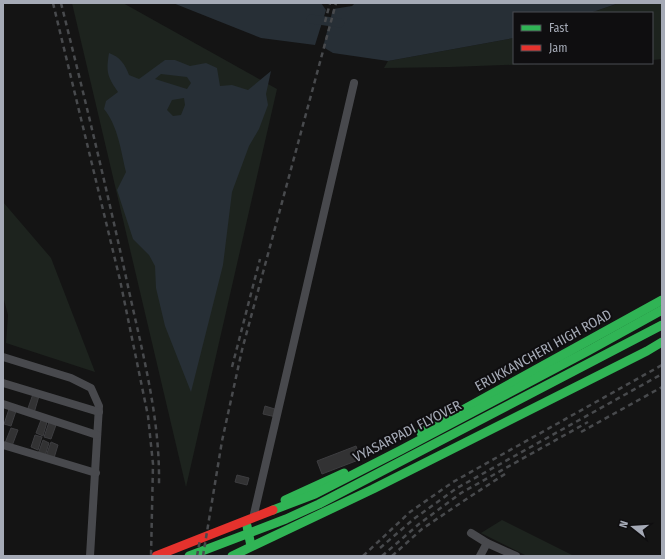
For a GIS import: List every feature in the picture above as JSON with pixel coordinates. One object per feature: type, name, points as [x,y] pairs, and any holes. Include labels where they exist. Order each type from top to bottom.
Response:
[{"type":"main road","name":"ERUKKANCHERI HIGH ROAD","points":[[254,514],[360,466],[662,300]]},
{"type":"main road","name":"VYASARPADI FLYOVER","points":[[156,556],[315,494],[402,450],[662,310]]},
{"type":"main road","name":"VYASARPADI FLYOVER","points":[[189,556],[286,519],[319,504],[662,325]]},
{"type":"main road","points":[[232,556],[410,471],[662,342]]},
{"type":"main road","points":[[397,446],[410,471]]},
{"type":"main road","points":[[251,546],[247,526],[254,514]]},
{"type":"street","points":[[254,514],[354,83]]},
{"type":"street","points":[[3,357],[71,378],[91,388],[99,406],[90,556]]},
{"type":"street","points":[[3,383],[99,412]]},
{"type":"street","points":[[3,404],[97,435]]},
{"type":"street","points":[[3,445],[96,473]]},
{"type":"street","points":[[471,533],[504,554],[516,556]]},
{"type":"street","points":[[480,556],[487,543]]},
{"type":"shaded area","points":[[72,3],[123,3],[277,89],[186,487]]},
{"type":"shaded area","points":[[173,3],[321,3],[326,10],[315,45],[261,38]]},
{"type":"shaded area","points":[[355,3],[619,3],[593,12],[513,12],[513,38],[388,61],[333,53],[323,47],[333,9],[352,6]]},
{"type":"shaded area","points":[[619,3],[662,3],[662,59],[653,60],[653,12],[593,12]]},
{"type":"shaded area","points":[[513,38],[513,64],[534,64],[384,68],[388,61]]},
{"type":"shaded area","points":[[109,53],[124,64],[129,75],[139,79],[165,60],[175,60],[190,66],[206,63],[217,68],[220,86],[232,85],[248,90],[271,71],[266,94],[268,105],[259,129],[249,146],[232,192],[223,265],[191,392],[165,326],[156,288],[155,266],[149,255],[133,239],[117,190],[126,172],[116,131],[104,109],[106,101],[118,92],[108,74]],"holes":[[[161,74],[187,77],[191,83],[187,89],[155,79]],[[184,98],[185,105],[181,115],[173,116],[167,110],[172,100]]]},
{"type":"shaded area","points":[[3,202],[51,258],[95,372],[6,343],[8,315],[3,296]]},
{"type":"shaded area","points":[[502,520],[574,556],[527,556],[481,533]]},
{"type":"building","points":[[33,394],[39,396],[34,413],[27,411]]},
{"type":"building","points":[[265,406],[278,410],[276,417],[263,414]]},
{"type":"building","points":[[9,409],[16,411],[11,426],[4,424]]},
{"type":"building","points":[[41,420],[47,422],[43,436],[36,433]]},
{"type":"building","points":[[49,422],[56,425],[51,439],[44,437]]},
{"type":"building","points":[[11,428],[18,430],[12,446],[5,443]]},
{"type":"building","points":[[35,435],[42,437],[38,450],[31,447]]},
{"type":"building","points":[[43,440],[49,443],[45,456],[38,454]]},
{"type":"building","points":[[51,442],[58,445],[54,458],[46,456]]},
{"type":"building","points":[[356,446],[361,459],[322,474],[317,461]]},
{"type":"building","points":[[237,475],[249,478],[247,485],[235,482]]},
{"type":"waterway","points":[[311,19],[340,23]]},
{"type":"railway","points":[[53,3],[120,280],[148,416],[153,464],[151,556]]},
{"type":"railway","points":[[61,3],[105,183],[150,387],[157,435],[159,484]]},
{"type":"railway","points":[[325,22],[330,3]]},
{"type":"railway","points":[[203,556],[222,441],[242,350],[336,3]]},
{"type":"railway","points":[[232,367],[260,259]]},
{"type":"railway","points":[[363,556],[410,512],[453,482],[662,365]]},
{"type":"railway","points":[[380,548],[415,518],[457,488],[662,374]]},
{"type":"railway","points":[[581,432],[662,387]]},
{"type":"railway","points":[[382,556],[419,524],[461,493],[588,422]]},
{"type":"railway","points":[[392,556],[422,529],[508,472]]},
{"type":"railway","points":[[197,556],[200,540]]},
{"type":"traffic: fast","points":[[421,433],[662,300]]},
{"type":"traffic: fast","points":[[273,510],[315,494],[401,450],[662,310]]},
{"type":"traffic: fast","points":[[189,556],[286,519],[319,504],[662,325]]},
{"type":"traffic: fast","points":[[232,556],[373,489],[647,351],[662,342]]},
{"type":"traffic: fast","points":[[285,500],[344,473]]},
{"type":"traffic: fast","points":[[247,526],[251,546]]},
{"type":"traffic: jam","points":[[156,556],[273,510]]}]
